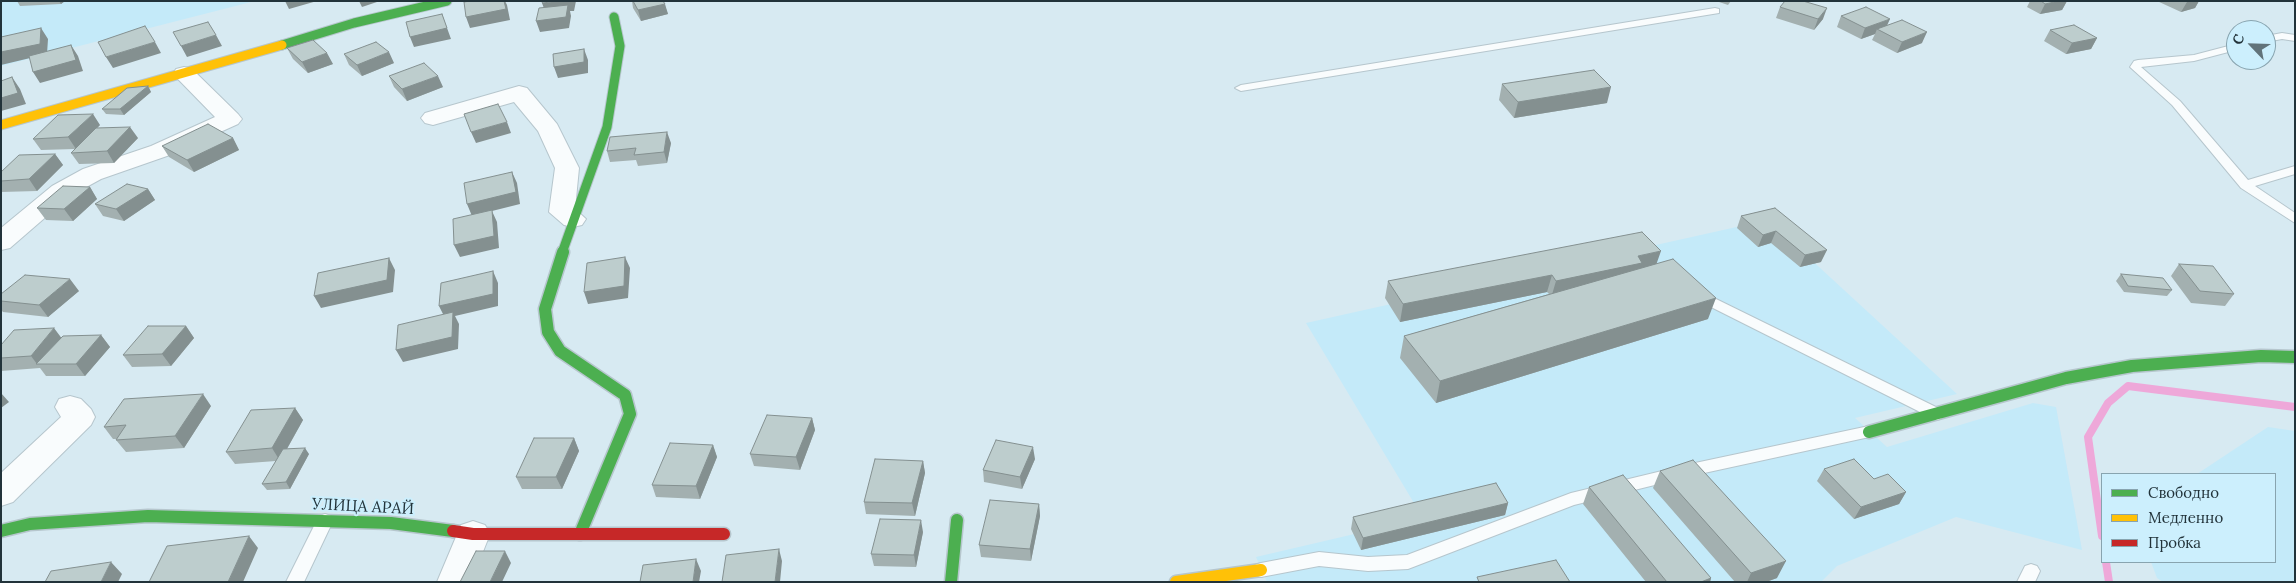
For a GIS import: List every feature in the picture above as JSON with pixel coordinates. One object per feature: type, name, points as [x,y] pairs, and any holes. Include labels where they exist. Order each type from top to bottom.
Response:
[{"type":"street","points":[[1,125],[184,74],[354,23],[447,1]]},
{"type":"street","points":[[580,534],[630,414],[625,395],[560,351],[548,332],[545,309],[573,219],[608,127],[620,46],[614,17]]},
{"type":"street","points":[[1,242],[62,191],[92,174],[159,151],[230,119],[184,74]]},
{"type":"street","points":[[434,118],[520,93],[549,129],[567,168],[562,212],[573,219]]},
{"type":"street","points":[[1869,432],[2066,378],[2132,366],[2261,356],[2295,357]]},
{"type":"street","points":[[1,493],[80,417],[70,407]]},
{"type":"street","name":"УЛИЦА АРАЙ","points":[[1,531],[30,524],[148,516],[392,523],[473,534],[724,534]]},
{"type":"street","points":[[951,582],[957,520]]},
{"type":"street","points":[[454,582],[473,534]]},
{"type":"street","points":[[1176,582],[1225,578],[1262,570]]},
{"type":"lane","points":[[1240,88],[1715,11]]},
{"type":"lane","points":[[2276,37],[2295,38]]},
{"type":"lane","points":[[2226,50],[2194,58],[2138,63],[2135,67],[2176,103],[2245,185],[2295,218]]},
{"type":"lane","points":[[2245,185],[2295,170]]},
{"type":"lane","points":[[1716,304],[1937,414]]},
{"type":"lane","points":[[1262,570],[1319,559],[1368,564],[1408,562],[1571,499],[1695,469],[1869,432]]},
{"type":"lane","points":[[295,582],[325,521]]},
{"type":"shaded area","points":[[1,1],[255,1],[1,66]]},
{"type":"shaded area","points":[[1768,220],[1957,394],[1855,418],[1887,447],[2033,403],[2056,407],[2082,550],[1956,517],[1837,566],[1821,582],[1267,582],[1256,557],[1423,518],[1306,323]]},
{"type":"shaded area","points":[[2268,427],[2295,431],[2295,582],[2163,582],[2157,578],[2151,563],[2276,563],[2276,473],[2199,473]]},
{"type":"building","points":[[504,1],[506,9],[466,17],[464,2]]},
{"type":"building","points":[[543,1],[560,1],[542,3]]},
{"type":"building","points":[[633,1],[663,1],[665,4],[638,10]]},
{"type":"building","points":[[1785,1],[1803,1],[1827,8],[1818,19],[1780,7]]},
{"type":"building","points":[[2041,1],[2059,1],[2045,4]]},
{"type":"building","points":[[568,5],[566,17],[536,21],[539,8]]},
{"type":"building","points":[[1866,7],[1890,19],[1865,28],[1841,16]]},
{"type":"building","points":[[442,14],[447,28],[410,37],[406,22]]},
{"type":"building","points":[[1902,20],[1927,32],[1902,42],[1877,29]]},
{"type":"building","points":[[208,22],[216,35],[181,46],[173,32]]},
{"type":"building","points":[[2074,25],[2097,38],[2072,43],[2050,30]]},
{"type":"building","points":[[145,26],[155,42],[106,57],[98,42]]},
{"type":"building","points":[[41,28],[40,44],[1,52],[1,37]]},
{"type":"building","points":[[313,40],[327,53],[302,62],[287,48]]},
{"type":"building","points":[[376,42],[389,52],[357,65],[344,54]]},
{"type":"building","points":[[71,45],[76,60],[33,72],[29,56]]},
{"type":"building","points":[[584,49],[584,62],[554,67],[553,54]]},
{"type":"building","points":[[424,63],[438,76],[402,89],[389,76]]},
{"type":"building","points":[[1594,70],[1611,87],[1518,102],[1502,84]]},
{"type":"building","points":[[12,77],[18,93],[1,98],[1,81]]},
{"type":"building","points":[[148,86],[120,109],[102,109],[127,88]]},
{"type":"building","points":[[498,104],[507,122],[471,132],[464,114]]},
{"type":"building","points":[[93,114],[68,137],[33,139],[58,115]]},
{"type":"building","points":[[208,124],[233,138],[187,160],[162,146]]},
{"type":"building","points":[[130,127],[107,151],[71,153],[96,128]]},
{"type":"building","points":[[667,132],[664,152],[634,155],[636,148],[607,151],[610,137]]},
{"type":"building","points":[[55,154],[29,179],[1,181],[1,172],[19,155]]},
{"type":"building","points":[[512,172],[516,192],[467,204],[464,183]]},
{"type":"building","points":[[127,184],[148,189],[116,209],[95,204]]},
{"type":"building","points":[[63,186],[90,187],[64,209],[37,208]]},
{"type":"building","points":[[1775,208],[1827,250],[1805,255],[1776,231],[1763,235],[1741,216]]},
{"type":"building","points":[[492,210],[494,236],[454,245],[453,219]]},
{"type":"building","points":[[1642,232],[1661,251],[1638,256],[1642,263],[1556,281],[1552,275],[1403,304],[1388,281]]},
{"type":"building","points":[[625,257],[624,286],[584,292],[587,263]]},
{"type":"building","points":[[389,258],[387,280],[314,296],[318,273]]},
{"type":"building","points":[[1673,259],[1716,298],[1440,381],[1404,336]]},
{"type":"building","points":[[2179,264],[2213,266],[2234,294],[2200,291]]},
{"type":"building","points":[[493,271],[493,294],[439,306],[441,283]]},
{"type":"building","points":[[2121,274],[2163,278],[2172,290],[2128,286]]},
{"type":"building","points":[[25,275],[70,279],[39,305],[1,301],[1,294]]},
{"type":"building","points":[[453,312],[452,337],[396,350],[398,325]]},
{"type":"building","points":[[148,326],[186,326],[162,354],[123,355]]},
{"type":"building","points":[[54,328],[31,356],[1,358],[1,345],[14,330]]},
{"type":"building","points":[[101,335],[76,364],[36,364],[63,336]]},
{"type":"building","points":[[203,394],[175,436],[116,440],[126,425],[104,427],[124,399]]},
{"type":"building","points":[[295,408],[272,448],[226,452],[251,410]]},
{"type":"building","points":[[767,415],[812,418],[796,457],[750,454]]},
{"type":"building","points":[[534,438],[574,438],[556,477],[516,477]]},
{"type":"building","points":[[996,440],[1033,447],[1020,477],[983,470]]},
{"type":"building","points":[[670,443],[713,445],[696,486],[652,485]]},
{"type":"building","points":[[305,448],[286,482],[262,484],[283,449]]},
{"type":"building","points":[[875,459],[923,461],[912,503],[864,502]]},
{"type":"building","points":[[1854,459],[1874,479],[1888,474],[1906,492],[1861,507],[1824,469]]},
{"type":"building","points":[[1693,460],[1786,561],[1751,573],[1660,471]]},
{"type":"building","points":[[1623,475],[1711,578],[1701,582],[1667,582],[1589,487]]},
{"type":"building","points":[[1496,483],[1508,503],[1363,538],[1353,517]]},
{"type":"building","points":[[990,500],[1039,504],[1030,549],[979,545]]},
{"type":"building","points":[[880,519],[921,520],[914,555],[871,554]]},
{"type":"building","points":[[249,536],[228,582],[149,582],[167,546]]},
{"type":"building","points":[[779,549],[775,582],[722,582],[726,555]]},
{"type":"building","points":[[476,551],[505,551],[490,582],[460,582]]},
{"type":"building","points":[[696,559],[693,582],[640,582],[643,565]]},
{"type":"building","points":[[1556,560],[1570,582],[1479,582],[1477,577]]},
{"type":"building","points":[[111,562],[101,582],[45,582],[51,571]]},
{"type":"waterway","points":[[2101,529],[2088,437],[2108,403],[2128,386],[2295,407]]},
{"type":"waterway","points":[[2106,563],[2109,582]]},
{"type":"traffic: fast","points":[[282,45],[354,23],[447,1]]},
{"type":"traffic: fast","points":[[580,534],[630,414],[625,395],[560,351],[548,332],[545,309],[573,219],[607,127],[620,46],[614,17]]},
{"type":"traffic: fast","points":[[1869,432],[2066,378],[2132,366],[2261,356],[2295,357]]},
{"type":"traffic: fast","points":[[1,531],[30,524],[148,516],[391,523],[453,531]]},
{"type":"traffic: fast","points":[[951,582],[957,520]]},
{"type":"traffic: slow","points":[[1,125],[282,45]]},
{"type":"traffic: slow","points":[[1176,582],[1261,570]]},
{"type":"traffic: jam","points":[[453,531],[473,534],[724,534]]}]
